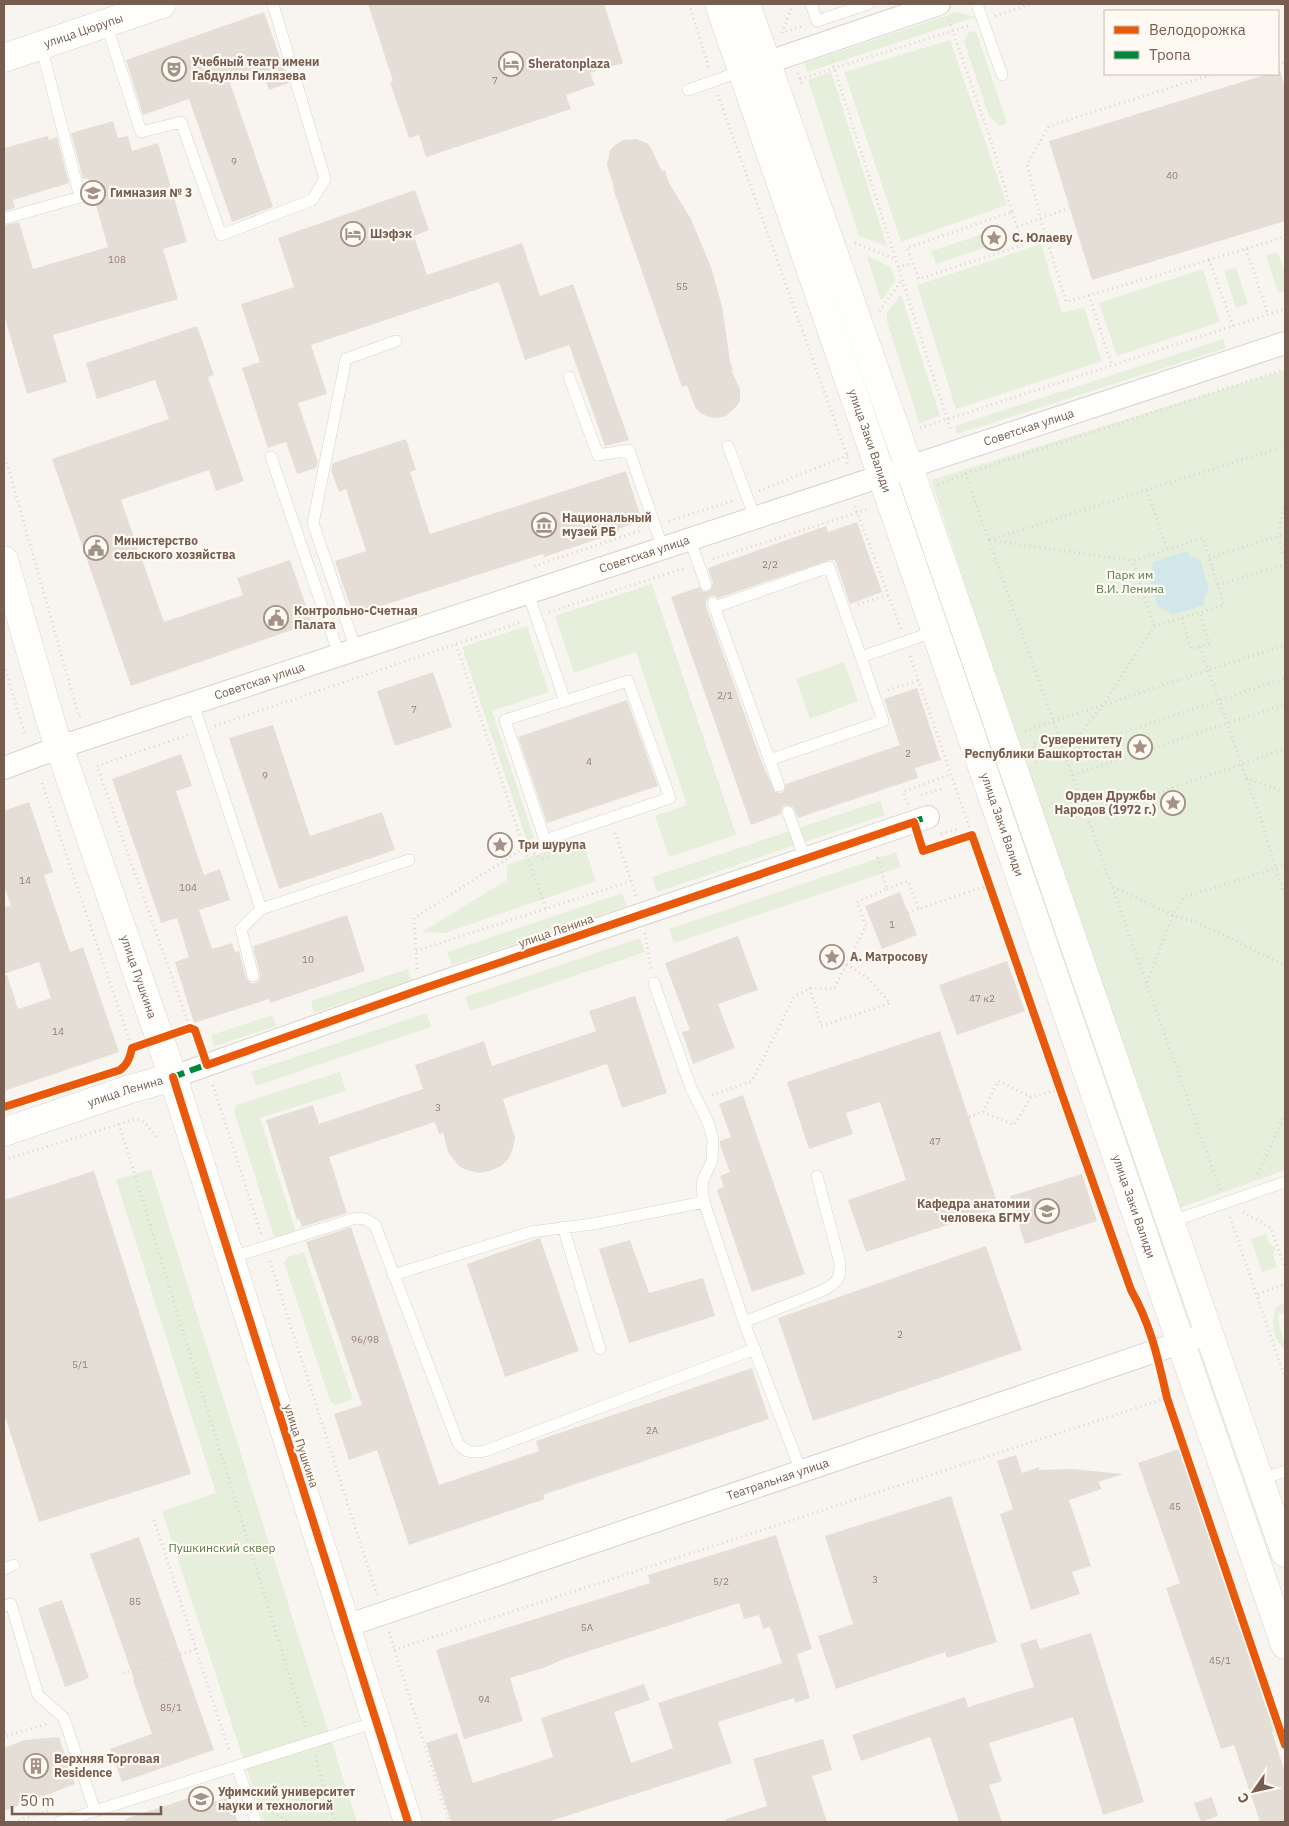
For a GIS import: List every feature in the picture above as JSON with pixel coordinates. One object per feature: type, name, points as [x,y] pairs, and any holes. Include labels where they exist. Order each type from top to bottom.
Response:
[{"type":"main road","name":"улица Цюрупы","points":[[4,58],[162,4]]},
{"type":"main road","name":"улица Заки Валиди","points":[[719,4],[754,67],[909,467],[1285,1553]]},
{"type":"main road","name":"улица Заки Валиди","points":[[746,4],[754,67],[883,476],[1285,1645]]},
{"type":"main road","name":"улица Пушкина","points":[[4,560],[49,717],[173,1077],[408,1822]]},
{"type":"main road","name":"улица Ленина","points":[[4,1132],[127,1090],[173,1077]]},
{"type":"street","points":[[754,67],[939,4]]},
{"type":"street","name":"Советская улица","points":[[4,768],[60,747],[1285,343]]},
{"type":"street","name":"улица Ленина","points":[[173,1077],[419,990],[870,836],[925,825]]},
{"type":"street","name":"Театральная улица","points":[[346,1626],[1209,1333]]},
{"type":"lane","points":[[106,23],[141,132],[181,122],[221,235],[312,200],[325,179],[273,4]]},
{"type":"lane","points":[[811,4],[817,21],[868,4]]},
{"type":"lane","points":[[977,4],[1002,75]]},
{"type":"lane","points":[[6,218],[80,197],[41,46]]},
{"type":"lane","points":[[688,90],[754,67]]},
{"type":"lane","points":[[347,653],[313,523],[346,359],[396,341]]},
{"type":"lane","points":[[569,377],[598,455],[629,450],[663,549]]},
{"type":"lane","points":[[728,446],[755,518]]},
{"type":"lane","points":[[271,457],[347,653]]},
{"type":"lane","points":[[690,540],[706,584]]},
{"type":"lane","points":[[769,760],[883,721],[829,567],[714,605],[769,760],[779,786]]},
{"type":"lane","points":[[528,593],[565,700]]},
{"type":"lane","points":[[861,657],[936,631]]},
{"type":"lane","points":[[628,681],[670,798],[610,818],[545,840],[505,720],[628,681]]},
{"type":"lane","points":[[193,704],[261,909]]},
{"type":"lane","points":[[788,812],[805,859]]},
{"type":"lane","points":[[253,976],[241,929],[261,909],[409,860]]},
{"type":"lane","points":[[654,983],[691,1088],[708,1122],[713,1140],[712,1161],[703,1180],[704,1202],[744,1322],[802,1471]]},
{"type":"lane","points":[[744,1322],[824,1290],[835,1284],[840,1276],[840,1263],[817,1176]]},
{"type":"lane","points":[[1170,1222],[1285,1182]]},
{"type":"lane","points":[[393,1275],[531,1232],[593,1224],[704,1202]]},
{"type":"lane","points":[[230,1258],[356,1218],[365,1219],[375,1225],[458,1443],[463,1450],[472,1453],[484,1451],[755,1349]]},
{"type":"lane","points":[[563,1227],[600,1349]]},
{"type":"lane","points":[[1260,1480],[1285,1471]]},
{"type":"lane","points":[[4,1606],[11,1604],[38,1695],[64,1718],[95,1811]]},
{"type":"lane","points":[[60,1822],[376,1722]]},
{"type":"lane","points":[[237,1766],[256,1822]]},
{"type":"path","points":[[525,569],[746,496],[847,455],[713,81],[689,4]]},
{"type":"path","points":[[793,4],[782,33],[817,21]]},
{"type":"path","points":[[800,79],[953,32],[1031,4]]},
{"type":"path","points":[[953,32],[991,141],[1023,244],[919,279],[907,248],[1012,212]]},
{"type":"path","points":[[825,43],[957,452],[1258,1294],[1285,1378]]},
{"type":"path","points":[[1211,75],[1048,126],[1027,164],[1041,220],[1066,302],[1285,238]]},
{"type":"path","points":[[1017,227],[1041,220],[1069,208]]},
{"type":"path","points":[[852,242],[895,259]]},
{"type":"path","points":[[1246,249],[1268,314]]},
{"type":"path","points":[[1209,260],[1233,326]]},
{"type":"path","points":[[898,267],[912,263]]},
{"type":"path","points":[[876,316],[902,280]]},
{"type":"path","points":[[1090,295],[1112,366]]},
{"type":"path","points":[[897,436],[1285,309]]},
{"type":"path","points":[[932,488],[965,474],[1285,369]]},
{"type":"path","points":[[989,540],[1285,446]]},
{"type":"path","points":[[4,453],[79,717],[88,714]]},
{"type":"path","points":[[1147,490],[1167,550]]},
{"type":"path","points":[[1285,503],[1278,526],[1282,553],[1285,558]]},
{"type":"path","points":[[190,1028],[97,766],[536,616],[858,512]]},
{"type":"path","points":[[1209,558],[1285,534]]},
{"type":"path","points":[[989,540],[1133,562],[1203,538],[1224,605],[1154,626],[1103,705],[1065,754]]},
{"type":"path","points":[[1133,562],[1154,626]]},
{"type":"path","points":[[1218,585],[1285,564]]},
{"type":"path","points":[[843,608],[889,595]]},
{"type":"path","points":[[1182,618],[1191,649],[1209,644],[1200,612]]},
{"type":"path","points":[[456,644],[546,908]]},
{"type":"path","points":[[1025,731],[1285,645]]},
{"type":"path","points":[[1200,646],[1285,898]]},
{"type":"path","points":[[4,665],[25,735]]},
{"type":"path","points":[[1034,763],[1285,678]]},
{"type":"path","points":[[874,695],[919,680]]},
{"type":"path","points":[[1073,775],[1285,704]]},
{"type":"path","points":[[1037,757],[1033,744],[1059,736]]},
{"type":"path","points":[[1087,817],[1285,749]]},
{"type":"path","points":[[972,835],[923,851],[925,825],[904,792],[952,774],[1131,1290],[1144,1313]]},
{"type":"path","points":[[1246,778],[1285,792]]},
{"type":"path","points":[[42,783],[132,1048]]},
{"type":"path","points":[[921,795],[944,788]]},
{"type":"path","points":[[1053,803],[1057,813],[1083,805]]},
{"type":"path","points":[[610,818],[642,914]]},
{"type":"path","points":[[925,825],[958,829]]},
{"type":"path","points":[[870,836],[887,889]]},
{"type":"path","points":[[524,848],[543,858],[552,855]]},
{"type":"path","points":[[419,990],[414,918],[524,848]]},
{"type":"path","points":[[1146,983],[1173,914],[1184,897],[1285,865]]},
{"type":"path","points":[[416,951],[631,881]]},
{"type":"path","points":[[697,1100],[752,1081],[794,997],[810,988],[834,989],[866,926],[857,902],[908,881],[919,909]]},
{"type":"path","points":[[908,913],[989,885]]},
{"type":"path","points":[[1112,886],[1173,914],[1198,923],[1285,965]]},
{"type":"path","points":[[646,938],[654,983]]},
{"type":"path","points":[[810,988],[821,1026],[890,1003],[869,979],[846,964]]},
{"type":"path","points":[[207,1065],[450,1822]]},
{"type":"path","points":[[983,1112],[998,1081],[1031,1097],[1060,1089]]},
{"type":"path","points":[[969,1117],[983,1112],[1014,1125],[1031,1097]]},
{"type":"path","points":[[1258,1174],[1285,1114]]},
{"type":"path","points":[[4,1160],[136,1119],[144,1122],[157,1138]]},
{"type":"path","points":[[119,1124],[334,1821]]},
{"type":"path","points":[[1248,1214],[1272,1228],[1285,1268]]},
{"type":"path","points":[[1258,1294],[1285,1284]]},
{"type":"path","points":[[394,1650],[1167,1398],[1285,1745]]},
{"type":"path","points":[[154,1520],[230,1753]]},
{"type":"path","points":[[123,1673],[196,1649]]},
{"type":"path","points":[[4,1727],[6,1736],[64,1718]]},
{"type":"green space","points":[[957,12],[976,17],[807,72],[805,63]]},
{"type":"green space","points":[[976,31],[1007,123],[1000,126],[989,116],[964,41],[969,32]]},
{"type":"green space","points":[[950,40],[1007,205],[901,242],[844,72]]},
{"type":"green space","points":[[831,72],[887,246],[859,236],[808,80]]},
{"type":"green space","points":[[988,232],[992,245],[936,264],[931,251]]},
{"type":"green space","points":[[1041,244],[1062,313],[1084,307],[1102,361],[956,409],[917,285]]},
{"type":"green space","points":[[1278,252],[1285,273],[1285,291],[1278,293],[1266,255]]},
{"type":"green space","points":[[867,256],[891,267],[895,281],[881,301]]},
{"type":"green space","points":[[1236,267],[1248,304],[1236,308],[1224,270]]},
{"type":"green space","points":[[1203,269],[1220,322],[1117,356],[1099,303]]},
{"type":"green space","points":[[901,294],[940,416],[919,423],[887,321],[887,313]]},
{"type":"green space","points":[[1223,339],[1226,348],[957,434],[955,426]]},
{"type":"green space","name":"Парк им В.И. Ленина","points":[[1285,370],[1285,1170],[1171,1211],[931,480]]},
{"type":"green space","points":[[652,584],[736,835],[669,857],[655,816],[687,805],[636,652],[574,673],[555,616]]},
{"type":"green space","points":[[527,626],[549,692],[492,711],[534,838],[527,841],[462,647]]},
{"type":"green space","points":[[844,662],[858,701],[810,719],[796,679]]},
{"type":"green space","points":[[880,801],[885,815],[657,892],[652,877]]},
{"type":"green space","points":[[582,839],[596,881],[445,933],[422,932],[507,880],[507,865]]},
{"type":"green space","points":[[896,852],[901,867],[674,943],[669,929]]},
{"type":"green space","points":[[622,893],[627,906],[452,965],[447,952]]},
{"type":"green space","points":[[640,938],[645,952],[470,1011],[465,997]]},
{"type":"green space","points":[[408,969],[412,981],[314,1013],[311,1001]]},
{"type":"green space","points":[[427,1013],[431,1027],[256,1086],[251,1072]]},
{"type":"green space","points":[[272,1015],[276,1026],[214,1046],[211,1035]]},
{"type":"green space","points":[[340,1072],[346,1091],[260,1118],[296,1232],[279,1238],[274,1236],[234,1111],[236,1105]]},
{"type":"green space","name":"Пушкинский сквер","points":[[151,1169],[357,1822],[264,1822],[162,1511],[216,1493],[116,1180]]},
{"type":"green space","points":[[1266,1234],[1269,1243],[1276,1248],[1273,1254],[1277,1267],[1262,1272],[1251,1239]]},
{"type":"green space","points":[[304,1252],[353,1399],[335,1405],[330,1401],[284,1263],[288,1257]]},
{"type":"green space","points":[[1285,1303],[1285,1312],[1279,1314],[1279,1319],[1285,1350],[1275,1335],[1273,1319],[1276,1307]]},
{"type":"shaded area","points":[[1187,551],[1190,556],[1200,559],[1209,591],[1205,595],[1204,605],[1172,615],[1158,607],[1147,574],[1152,571],[1153,562]]},
{"type":"building","points":[[368,4],[604,4],[623,63],[590,73],[595,85],[566,95],[571,109],[426,157],[419,135],[409,138],[390,82],[393,81]]},
{"type":"building","points":[[264,12],[289,83],[269,90],[262,72],[230,83],[273,207],[232,222],[189,99],[143,115],[126,60]]},
{"type":"building","points":[[1279,70],[1285,88],[1285,221],[1092,280],[1049,141],[1265,75],[1279,75]]},
{"type":"building","points":[[113,121],[118,138],[128,136],[132,151],[158,143],[187,242],[163,249],[178,299],[53,335],[67,382],[27,394],[4,315],[4,225],[19,222],[33,269],[108,247],[88,178],[83,179],[71,133]]},
{"type":"building","points":[[48,136],[49,140],[57,137],[69,183],[13,200],[15,208],[4,211],[4,148]]},
{"type":"building","points":[[636,139],[647,143],[662,171],[665,170],[669,183],[691,219],[711,267],[722,306],[733,370],[731,370],[740,389],[740,400],[737,406],[726,416],[717,418],[700,413],[695,407],[687,385],[682,387],[613,188],[607,165],[610,150],[623,140]]},
{"type":"building","points":[[415,190],[429,230],[414,236],[427,275],[522,243],[540,296],[573,284],[629,440],[605,446],[569,345],[525,360],[499,282],[311,345],[327,394],[298,403],[318,462],[316,468],[297,474],[286,442],[268,448],[242,368],[260,362],[241,304],[294,287],[278,238]]},
{"type":"building","points":[[197,326],[214,375],[208,377],[244,481],[216,491],[209,470],[121,500],[164,622],[243,595],[237,578],[290,560],[312,623],[131,686],[52,459],[169,419],[155,380],[97,399],[86,363]]},
{"type":"building","name":"Национальный музей РБ","points":[[406,439],[416,470],[410,472],[430,534],[626,471],[642,521],[618,529],[619,532],[544,557],[543,554],[353,615],[335,561],[366,551],[346,489],[339,492],[331,470],[333,463]]},
{"type":"building","points":[[857,522],[882,592],[850,604],[835,560],[830,560],[718,598],[710,596],[706,601],[706,606],[762,763],[775,792],[781,793],[784,791],[786,784],[900,745],[884,699],[917,688],[941,760],[915,768],[918,778],[798,818],[793,807],[786,805],[782,808],[781,814],[751,825],[671,597],[699,587],[704,592],[711,590],[713,583],[708,568],[826,526],[828,532]]},
{"type":"building","points":[[433,672],[452,727],[395,746],[377,691]]},
{"type":"building","points":[[627,700],[658,786],[547,823],[518,737]]},
{"type":"building","points":[[273,725],[310,836],[382,812],[395,850],[279,889],[229,738]]},
{"type":"building","points":[[181,754],[192,786],[176,791],[204,875],[220,869],[230,900],[199,910],[212,949],[232,943],[235,952],[239,951],[246,978],[251,983],[254,983],[259,981],[260,975],[253,946],[347,915],[365,971],[270,1003],[269,999],[194,1023],[175,962],[189,957],[177,918],[161,923],[112,779]]},
{"type":"building","points":[[29,802],[53,872],[44,875],[70,952],[83,947],[119,1052],[4,1091],[4,976],[7,975],[18,1009],[51,998],[39,962],[4,974],[4,907],[11,906],[4,885],[4,811]]},
{"type":"building","points":[[900,892],[917,935],[882,949],[865,906]]},
{"type":"building","points":[[738,936],[758,990],[718,1004],[735,1048],[693,1064],[682,1032],[690,1030],[665,963]]},
{"type":"building","points":[[1007,961],[1025,1011],[957,1035],[939,985]]},
{"type":"building","points":[[635,996],[667,1093],[622,1108],[607,1064],[503,1099],[515,1138],[509,1158],[501,1166],[490,1171],[479,1173],[459,1166],[448,1152],[443,1133],[439,1134],[435,1122],[329,1157],[347,1213],[302,1227],[299,1219],[297,1220],[266,1120],[313,1105],[319,1124],[423,1089],[415,1065],[484,1041],[492,1066],[596,1031],[589,1011]]},
{"type":"building","points":[[940,1031],[999,1208],[866,1252],[848,1200],[906,1180],[880,1102],[846,1113],[853,1134],[809,1149],[787,1082]]},
{"type":"building","points":[[743,1095],[805,1274],[752,1292],[717,1190],[724,1187],[720,1176],[730,1172],[720,1141],[731,1137],[719,1104]]},
{"type":"building","points":[[94,1171],[191,1474],[39,1522],[4,1413],[4,1200]]},
{"type":"building","points":[[1082,1174],[1097,1221],[1025,1244],[1010,1196]]},
{"type":"building","points":[[351,1227],[439,1485],[539,1451],[536,1441],[752,1368],[769,1419],[543,1495],[545,1499],[409,1545],[377,1450],[349,1460],[334,1414],[362,1405],[306,1242]]},
{"type":"building","points":[[540,1238],[579,1351],[505,1377],[467,1264]]},
{"type":"building","points":[[630,1240],[649,1293],[703,1278],[715,1316],[629,1343],[599,1249]]},
{"type":"building","points":[[986,1246],[1022,1350],[813,1421],[778,1318]]},
{"type":"building","points":[[1179,1449],[1274,1731],[1272,1732],[1285,1772],[1285,1822],[1260,1822],[1234,1745],[1221,1749],[1166,1588],[1180,1583],[1138,1463]]},
{"type":"building","points":[[1016,1455],[1022,1473],[1039,1467],[1039,1470],[1072,1469],[1123,1474],[1098,1482],[1102,1489],[1069,1500],[1091,1566],[1072,1572],[1080,1594],[1031,1610],[1000,1514],[1013,1509],[997,1461]]},
{"type":"building","points":[[951,1496],[997,1642],[947,1658],[945,1652],[836,1689],[818,1636],[853,1624],[825,1536]]},
{"type":"building","points":[[776,1535],[812,1649],[797,1654],[810,1698],[795,1703],[794,1698],[718,1722],[732,1763],[548,1822],[451,1822],[426,1743],[457,1733],[473,1783],[553,1757],[541,1718],[644,1684],[650,1700],[614,1712],[631,1763],[673,1748],[658,1703],[782,1663],[770,1627],[763,1629],[759,1615],[744,1619],[739,1603],[510,1678],[523,1721],[464,1739],[436,1650],[650,1583],[648,1575]]},
{"type":"building","points":[[139,1537],[214,1750],[122,1782],[110,1749],[152,1734],[90,1554]]},
{"type":"building","points":[[62,1600],[89,1678],[65,1687],[38,1608]]},
{"type":"building","points":[[1091,1633],[1144,1802],[1103,1815],[1073,1717],[989,1743],[1002,1781],[989,1785],[1002,1822],[959,1822],[930,1737],[861,1761],[852,1735],[965,1697],[968,1707],[1034,1687],[1020,1644],[1036,1639],[1040,1649]]},
{"type":"building","name":"Верхняя Торговая Residence","points":[[59,1737],[75,1784],[4,1811],[4,1748],[24,1740]]},
{"type":"building","points":[[823,1739],[832,1770],[812,1776],[827,1822],[727,1822],[726,1819],[767,1806],[753,1759]]},
{"type":"building","points":[[195,1796],[198,1807],[229,1797],[238,1822],[126,1822],[125,1819]]},
{"type":"building","points":[[1212,1797],[1218,1816],[1201,1822],[1194,1803]]},
{"type":"marked path","points":[[911,822],[928,817]]},
{"type":"marked path","points":[[173,1077],[211,1063]]},
{"type":"cycle path","points":[[4,1107],[120,1070],[128,1060],[132,1048],[190,1028],[195,1030],[207,1065],[419,990],[914,822],[923,851],[972,835],[1131,1290],[1149,1329],[1167,1398],[1285,1745]]},
{"type":"cycle path","points":[[173,1077],[408,1822]]},
{"type":"place","name":"Sheratonplaza","points":[[511,64]]},
{"type":"place","name":"Учебный театр имени Габдуллы Гилязева","points":[[174,69]]},
{"type":"place","name":"Гимназия № 3","points":[[93,193]]},
{"type":"place","name":"Шэфэк","points":[[353,234]]},
{"type":"place","name":"С. Юлаеву","points":[[994,238]]},
{"type":"place","name":"Национальный музей РБ","points":[[544,525]]},
{"type":"place","name":"Министерство сельского хозяйства","points":[[96,548]]},
{"type":"place","name":"Контрольно-Счетная Палата","points":[[276,618]]},
{"type":"place","name":"Суверенитету Республики Башкортостан","points":[[1140,747]]},
{"type":"place","name":"Орден Дружбы Народов (1972 г.)","points":[[1173,803]]},
{"type":"place","name":"Три шурупа","points":[[500,845]]},
{"type":"place","name":"А. Матросову","points":[[832,957]]},
{"type":"place","name":"Кафедра анатомии человека БГМУ","points":[[1047,1211]]},
{"type":"place","name":"Верхняя Торговая Residence","points":[[36,1766]]},
{"type":"place","name":"Уфимский университет науки и технологий","points":[[201,1799]]}]
